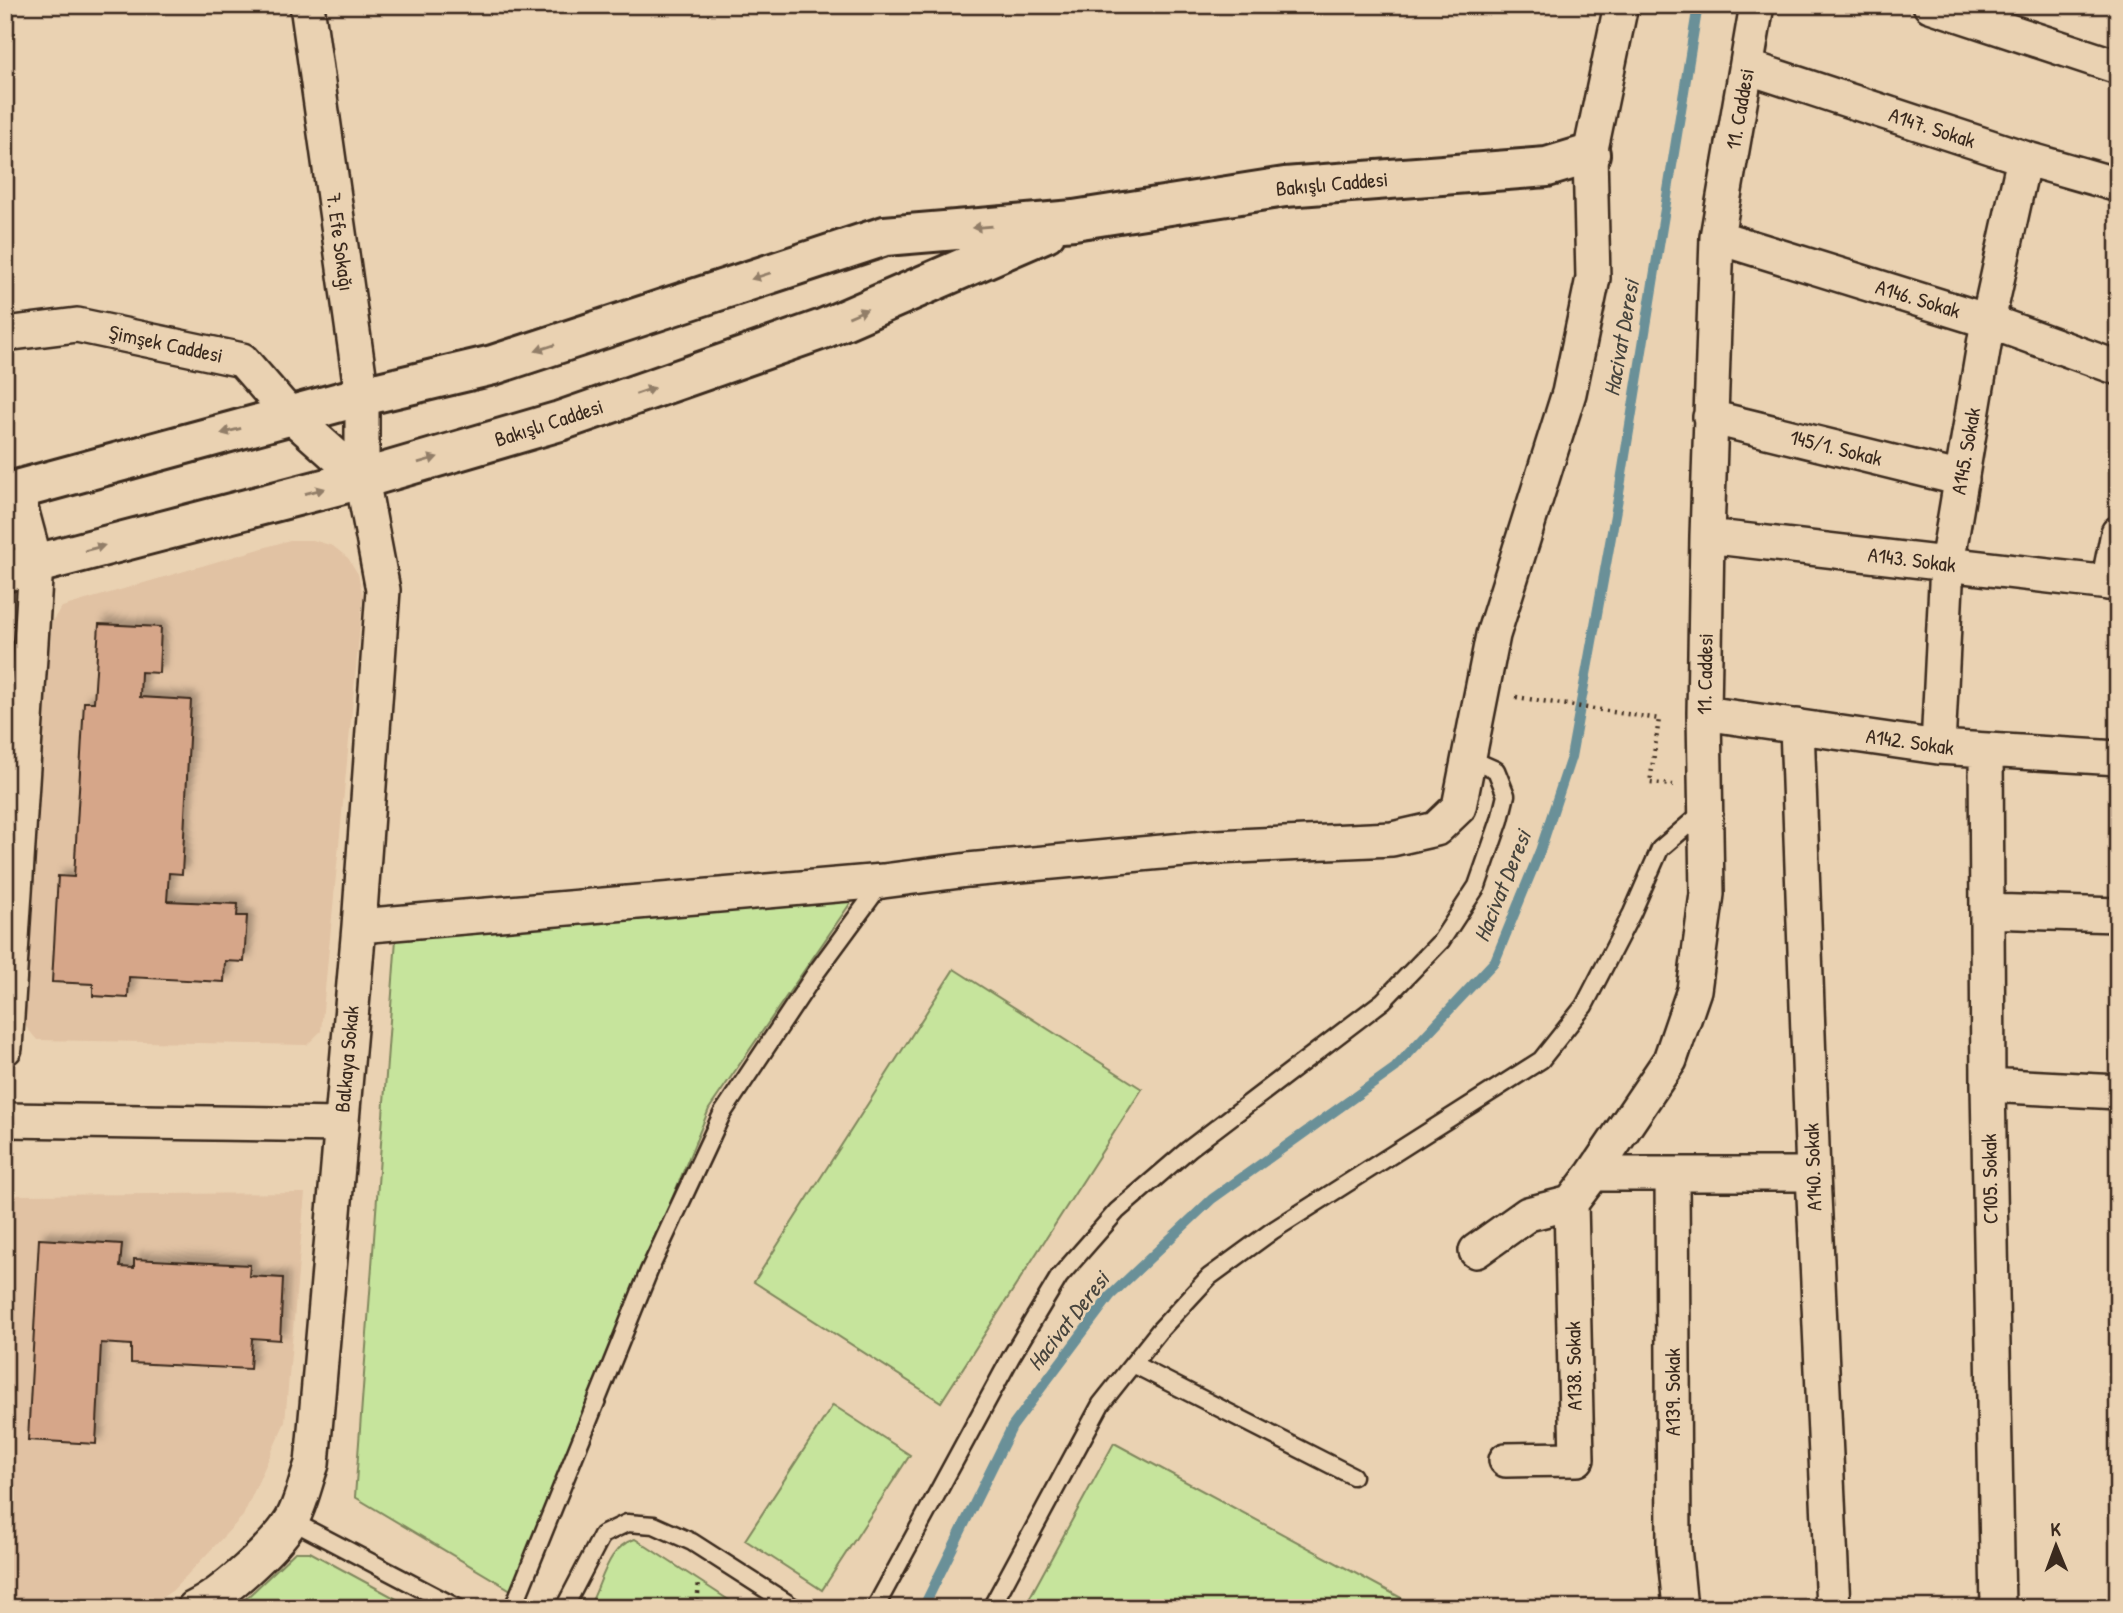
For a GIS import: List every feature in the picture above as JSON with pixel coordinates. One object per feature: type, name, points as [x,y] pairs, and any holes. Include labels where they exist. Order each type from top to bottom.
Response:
[{"type":"street","name":"7. Efe Sokağı","points":[[306,5],[362,396],[362,479]]},
{"type":"street","points":[[359,926],[883,881],[968,870],[1216,847],[1392,839],[1436,829],[1459,807],[1493,635],[1569,393],[1593,278],[1591,154],[1621,5]]},
{"type":"street","name":"11. Caddesi","points":[[1571,1203],[1670,1060],[1694,990],[1707,894],[1704,713],[1717,237],[1757,5]]},
{"type":"street","points":[[1930,5],[2118,67]]},
{"type":"street","name":"A147. Sokak","points":[[1747,67],[2024,158],[2118,185]]},
{"type":"street","name":"Bakışlı Caddesi","points":[[10,492],[362,396],[493,365],[885,236],[1074,220],[1285,187],[1547,167],[1591,154]]},
{"type":"street","name":"A145. Sokak","points":[[1938,747],[1947,564],[1988,321],[2024,158]]},
{"type":"street","name":"Bakışlı Caddesi","points":[[21,568],[362,479],[560,421],[823,329],[1074,220]]},
{"type":"street","name":"A146. Sokak","points":[[1717,237],[1988,321],[2118,368]]},
{"type":"street","name":"Şimşek Caddesi","points":[[5,334],[77,326],[242,360],[290,415],[362,479]]},
{"type":"street","name":"145/1. Sokak","points":[[1710,417],[1962,479]]},
{"type":"street","name":"Balkaya Sokak","points":[[202,1606],[258,1559],[292,1521],[312,1465],[359,926],[383,590],[362,479]]},
{"type":"street","points":[[5,1048],[21,568],[10,492]]},
{"type":"street","points":[[2113,584],[2118,533]]},
{"type":"street","name":"A143. Sokak","points":[[1707,536],[2113,584]]},
{"type":"street","name":"A142. Sokak","points":[[1704,713],[1938,747],[2118,758]]},
{"type":"street","name":"A140. Sokak","points":[[1797,726],[1813,1174],[1833,1608]]},
{"type":"street","name":"C105. Sokak","points":[[1986,751],[1988,1085],[1998,1608]]},
{"type":"street","points":[[1987,911],[2118,915]]},
{"type":"street","points":[[1988,1085],[2118,1092]]},
{"type":"street","points":[[5,1120],[341,1125]]},
{"type":"street","points":[[1592,1174],[1813,1174]]},
{"type":"street","name":"A139. Sokak","points":[[1672,1176],[1674,1547],[1680,1608]]},
{"type":"street","points":[[1476,1251],[1528,1214],[1571,1203]]},
{"type":"street","name":"A138. Sokak","points":[[1506,1460],[1577,1459],[1571,1203]]},
{"type":"lane","points":[[874,1608],[1011,1357],[1059,1277],[1127,1202],[1189,1149],[1383,1001],[1441,941],[1477,886],[1506,795],[1496,770],[1469,758]]},
{"type":"lane","points":[[991,1608],[1101,1404],[1159,1331],[1209,1277],[1272,1231],[1541,1060],[1584,1006],[1632,913],[1660,849],[1705,799]]},
{"type":"lane","points":[[513,1608],[649,1271],[722,1114],[815,974],[883,881]]},
{"type":"lane","points":[[1133,1364],[1353,1476]]},
{"type":"lane","points":[[292,1521],[458,1608]]},
{"type":"lane","points":[[564,1608],[602,1535],[627,1523],[654,1525],[692,1542],[795,1608]]},
{"type":"path","points":[[1509,696],[1659,719],[1650,783],[1705,799]]},
{"type":"path","points":[[697,1608],[699,1581]]},
{"type":"shaded area","points":[[290,540],[313,540],[333,546],[348,558],[358,574],[363,596],[321,1031],[307,1045],[37,1040],[22,1022],[52,621],[62,607]]},
{"type":"shaded area","points":[[305,1193],[285,1422],[243,1516],[172,1591],[151,1604],[137,1608],[5,1608],[5,1310],[15,1195]]},
{"type":"green space","points":[[856,895],[709,1109],[511,1590],[355,1497],[396,939]]},
{"type":"green space","points":[[954,969],[1142,1089],[941,1402],[754,1282]]},
{"type":"green space","points":[[833,1405],[910,1455],[822,1590],[745,1540]]},
{"type":"green space","points":[[1114,1443],[1405,1600],[1401,1608],[1024,1608]]},
{"type":"green space","points":[[635,1539],[741,1608],[588,1608],[611,1558],[617,1550]]},
{"type":"green space","points":[[295,1552],[310,1552],[413,1608],[236,1608]]},
{"type":"building","points":[[99,624],[161,627],[159,673],[141,672],[140,697],[191,700],[182,874],[169,873],[167,901],[238,904],[237,916],[247,916],[244,962],[225,961],[224,982],[129,977],[128,998],[93,996],[93,984],[52,982],[58,876],[74,877],[84,702],[94,702]]},
{"type":"building","points":[[39,1239],[122,1244],[120,1267],[134,1268],[134,1259],[250,1265],[249,1276],[283,1278],[280,1340],[252,1338],[250,1369],[131,1363],[131,1345],[101,1343],[96,1444],[28,1440]]},
{"type":"waterway","name":"Hacivat Deresi","points":[[923,1608],[1012,1427],[1110,1296],[1212,1199],[1395,1068],[1495,961],[1540,851],[1571,757],[1619,493],[1698,5]]}]
